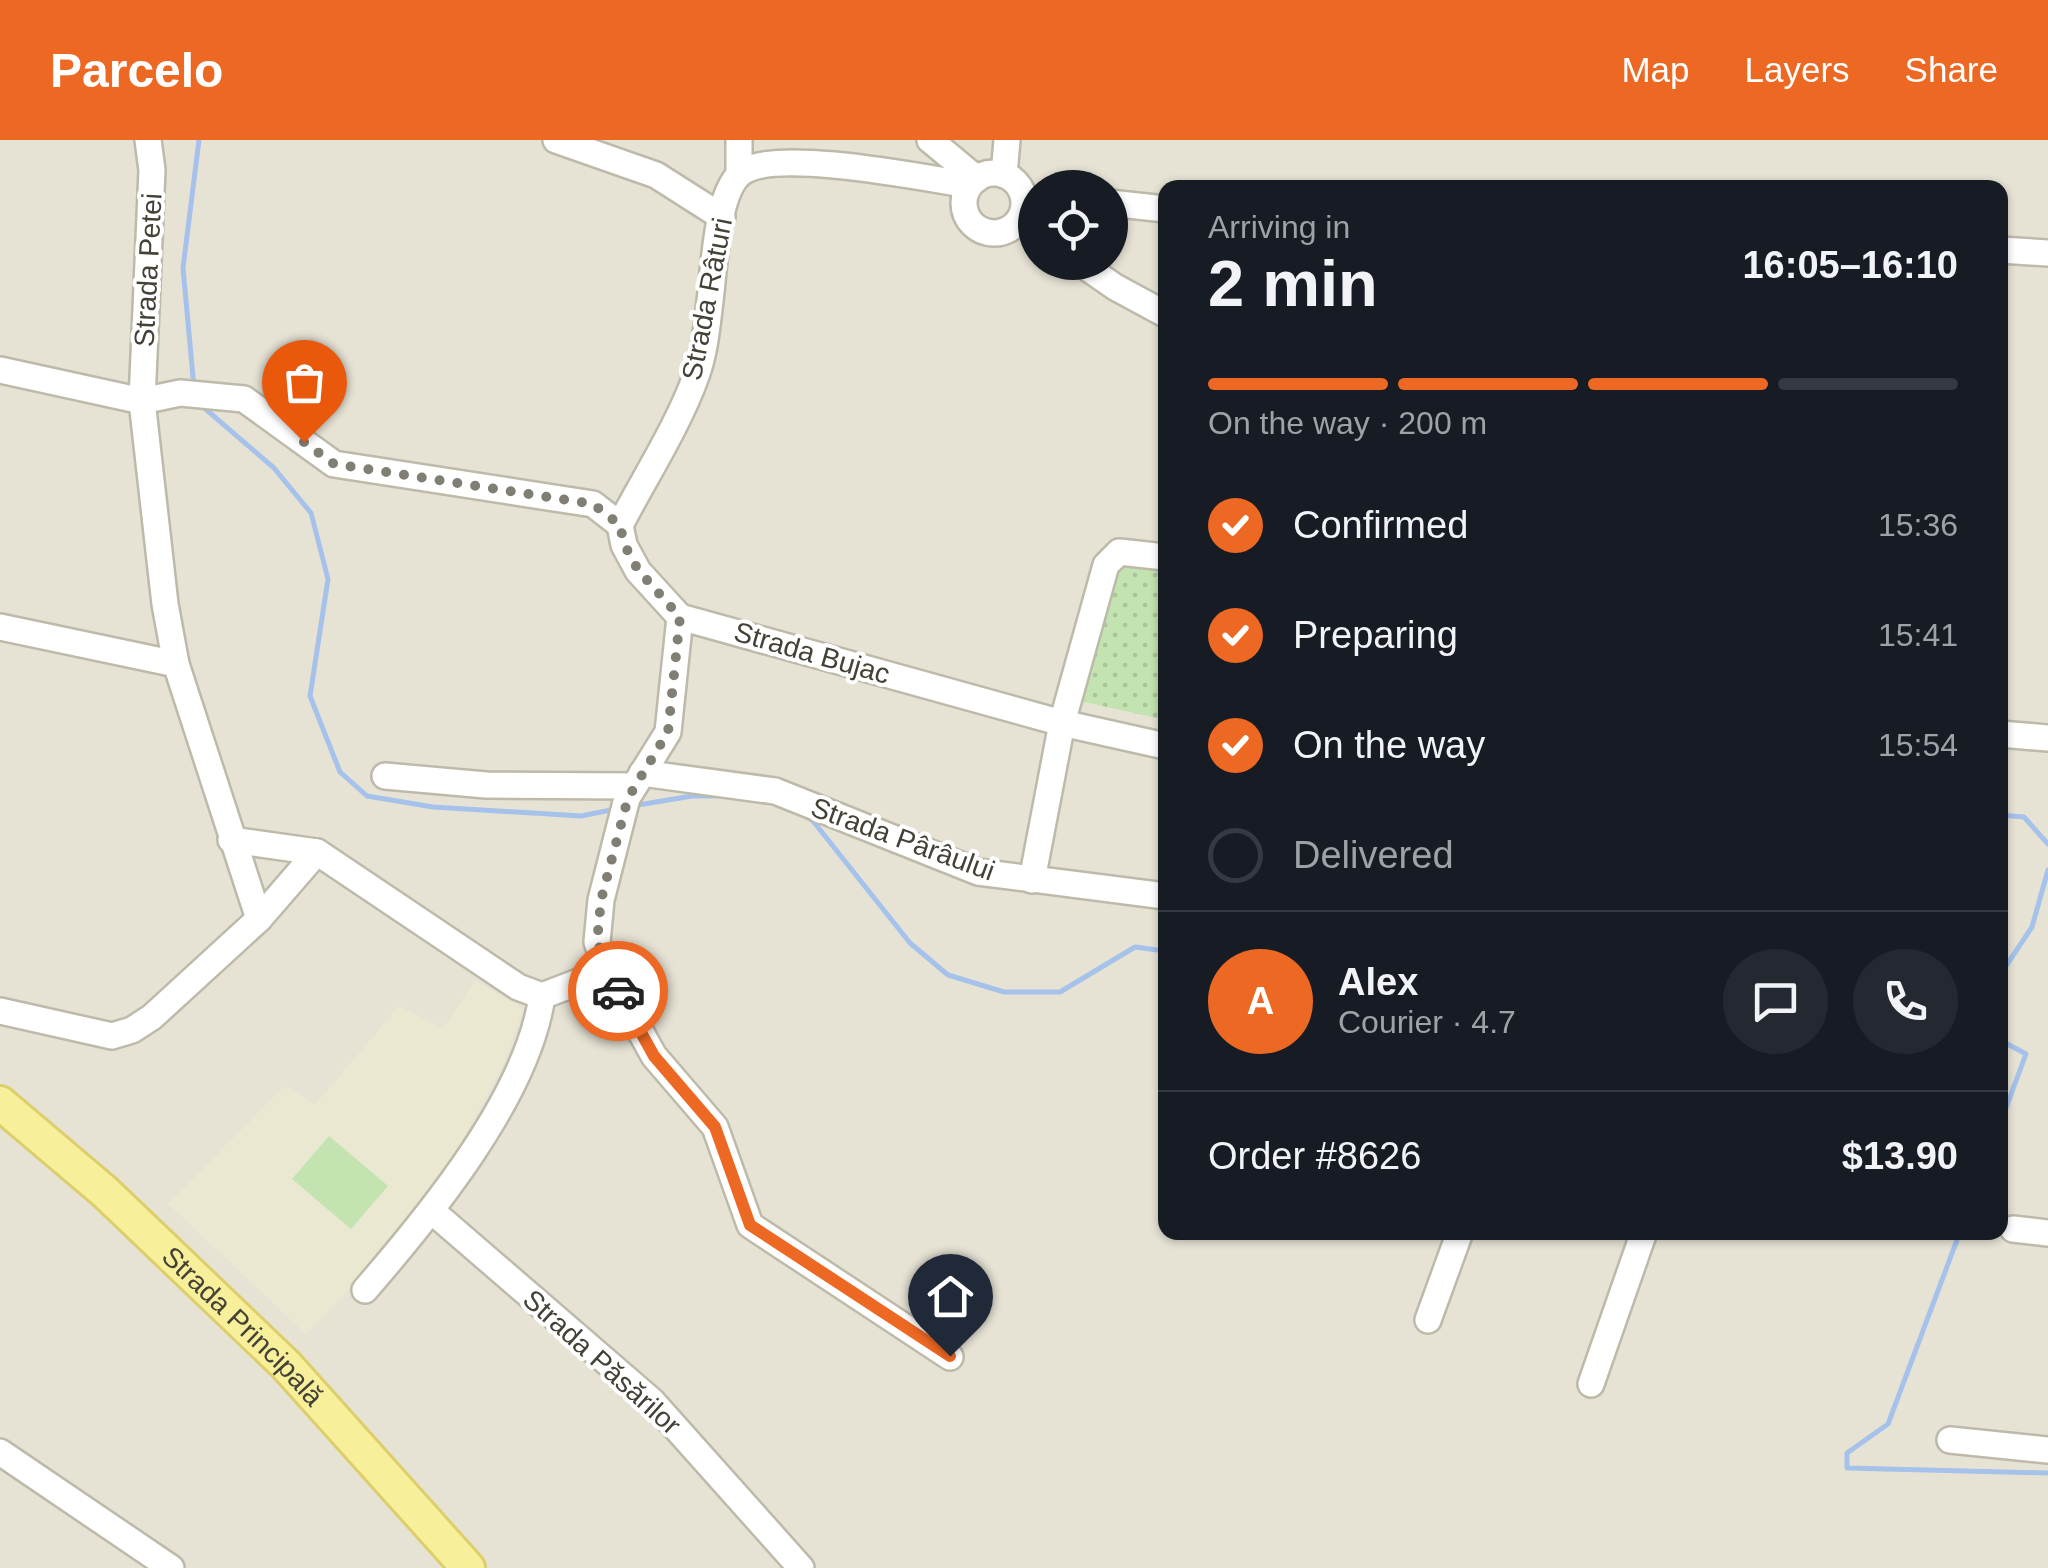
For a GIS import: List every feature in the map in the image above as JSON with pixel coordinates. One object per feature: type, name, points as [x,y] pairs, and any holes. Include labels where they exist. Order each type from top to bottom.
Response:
[{"type":"main road","name":"Strada Principală","points":[[0,1104],[105,1192],[286,1365],[468,1568]]},
{"type":"street","name":"Strada Petei","points":[[148,140],[152,170],[142,401],[165,604],[176,664],[259,919]]},
{"type":"street","points":[[556,140],[656,175],[722,217]]},
{"type":"street","points":[[739,140],[739,173],[766,165],[837,165],[973,182],[995,173],[1004,174],[1018,187]]},
{"type":"street","points":[[930,140],[973,182]]},
{"type":"street","points":[[1004,174],[1006,140]]},
{"type":"street","name":"Strada Râturi","points":[[620,525],[696,376],[710,300],[714,239],[739,173]]},
{"type":"street","points":[[973,182],[964,202],[974,226],[1000,233],[1018,218]]},
{"type":"street","points":[[1128,205],[1158,207]]},
{"type":"street","points":[[2008,250],[2048,253]]},
{"type":"street","points":[[1104,280],[1158,310]]},
{"type":"street","points":[[0,370],[142,401],[180,393],[244,400],[334,464],[593,504],[620,525],[624,544],[638,570],[680,617],[668,732],[635,786],[620,825],[601,900],[597,942],[607,971],[654,1056],[715,1127],[750,1225],[950,1356]]},
{"type":"street","points":[[1032,880],[1062,723],[1106,565],[1119,552],[1158,555]]},
{"type":"street","name":"Strada Bujac","points":[[680,617],[1062,723],[1158,744]]},
{"type":"street","points":[[0,627],[176,664]]},
{"type":"street","points":[[2008,735],[2048,738]]},
{"type":"street","name":"Strada Pârâului","points":[[385,776],[486,786],[775,791],[978,872],[1158,895]]},
{"type":"street","points":[[231,840],[316,852],[518,987],[542,996],[607,971]]},
{"type":"street","points":[[0,1011],[112,1036],[132,1030],[152,1017],[259,919],[316,852]]},
{"type":"street","points":[[365,1290],[432,1212],[510,1090],[538,1020],[542,996]]},
{"type":"street","name":"Strada Păsărilor","points":[[432,1212],[652,1400],[801,1568]]},
{"type":"street","points":[[2013,1229],[2048,1233]]},
{"type":"street","points":[[1428,1320],[1457,1240]]},
{"type":"street","points":[[1591,1384],[1641,1240]]},
{"type":"street","points":[[1950,1440],[2048,1450]]},
{"type":"street","points":[[0,1452],[171,1568]]},
{"type":"shaded area","points":[[0,140],[2048,140],[2048,1568],[0,1568]]},
{"type":"shaded area","points":[[475,980],[523,1009],[503,1065],[437,1188],[397,1240],[306,1334],[168,1204],[285,1086],[315,1105],[399,1006],[443,1029]]},
{"type":"green space","points":[[1121,565],[1158,571],[1158,718],[1080,701]]},
{"type":"green space","points":[[329,1136],[388,1186],[351,1229],[292,1179]]},
{"type":"waterway","points":[[194,388],[183,268],[199,140]]},
{"type":"waterway","points":[[202,406],[274,468],[311,513],[328,579],[310,696],[340,772],[367,796],[433,807],[581,816],[616,809]]},
{"type":"waterway","points":[[632,806],[692,796],[720,796]]},
{"type":"waterway","points":[[805,816],[910,943],[948,975],[1004,992],[1060,992],[1135,947],[1158,950]]},
{"type":"waterway","points":[[2008,816],[2024,817],[2048,844]]},
{"type":"waterway","points":[[2008,963],[2032,927],[2048,870]]},
{"type":"waterway","points":[[2008,1044],[2026,1054],[2008,1102]]},
{"type":"waterway","points":[[1957,1240],[1888,1424],[1847,1453],[1847,1468],[2048,1473]]},
{"type":"way so far","points":[[304,442],[334,464],[593,504],[620,525],[624,544],[638,570],[680,617],[668,732],[628,798],[601,900],[597,942],[618,991]]},
{"type":"route","points":[[618,991],[654,1056],[715,1127],[750,1225],[950,1356]]}]
